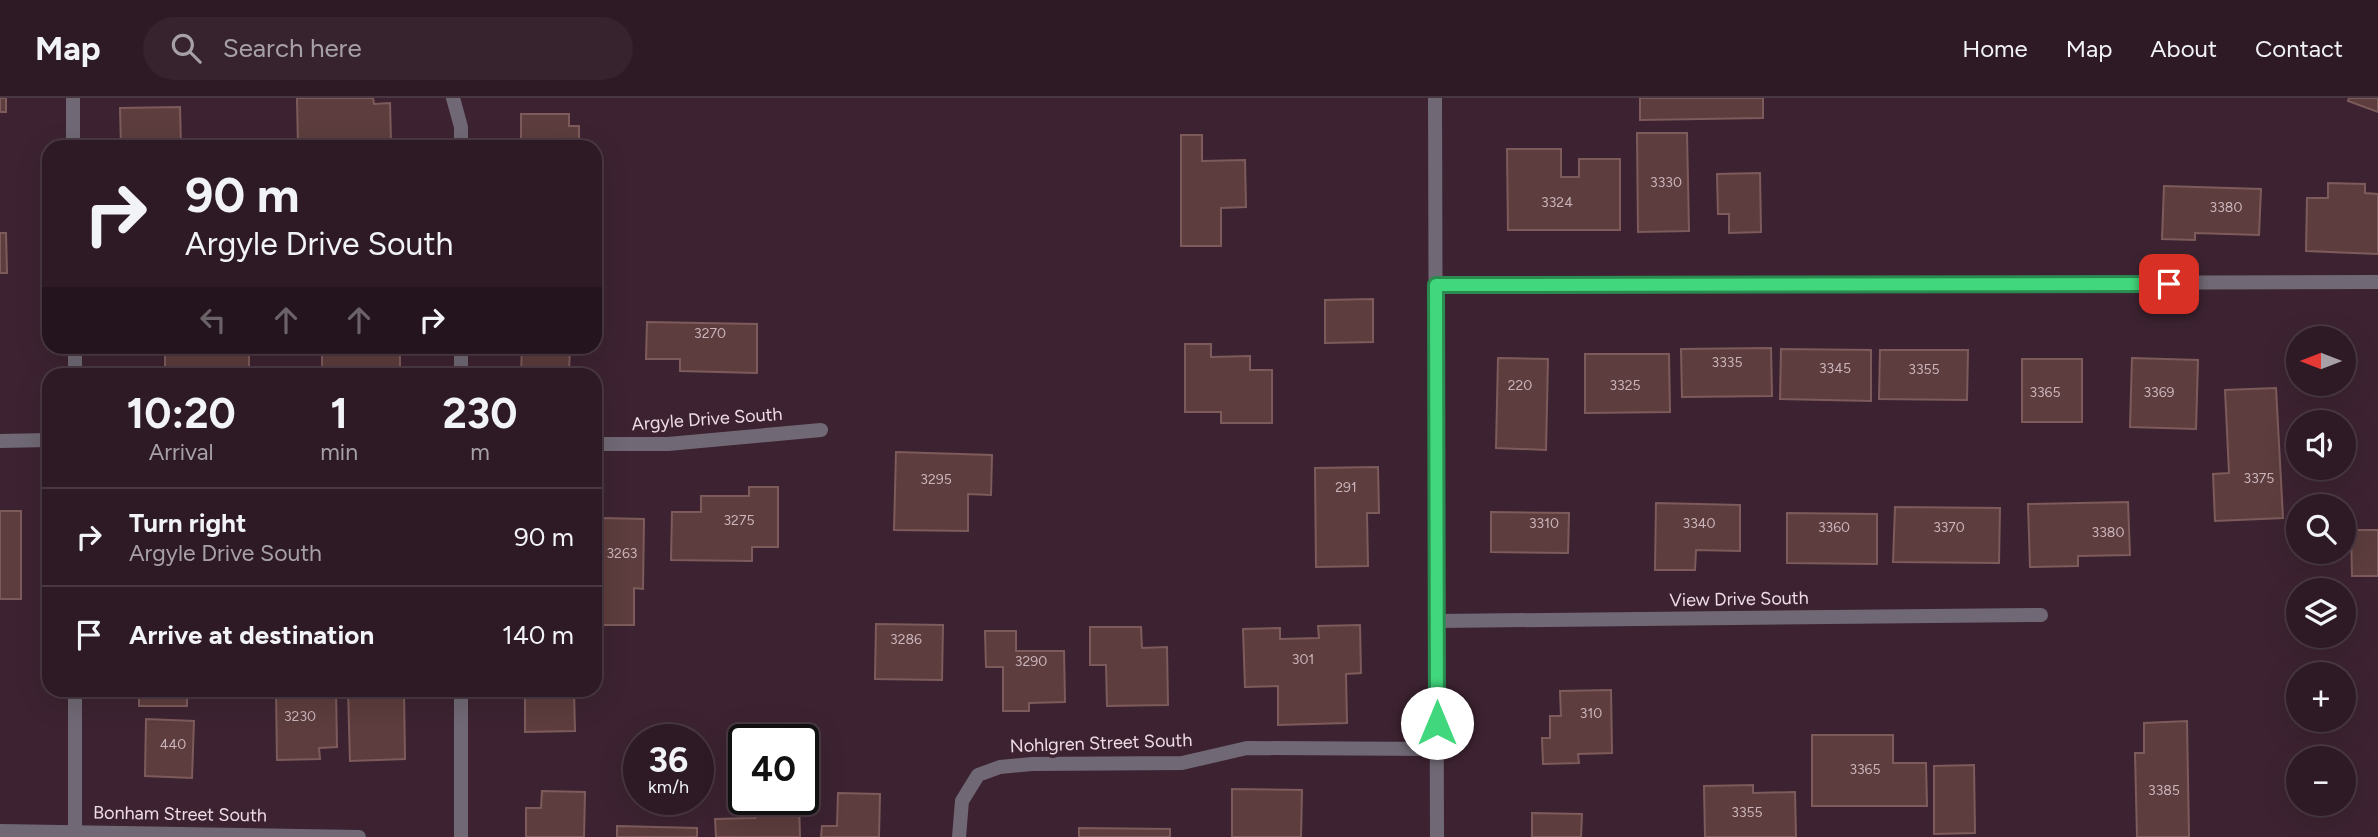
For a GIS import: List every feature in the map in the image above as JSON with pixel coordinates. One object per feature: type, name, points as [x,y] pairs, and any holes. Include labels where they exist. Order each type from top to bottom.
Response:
[{"type":"street","points":[[73,98],[74,140]]},
{"type":"street","points":[[453,98],[461,127],[461,140]]},
{"type":"street","points":[[1435,98],[1437,837]]},
{"type":"street","points":[[1436,285],[2378,282]]},
{"type":"street","name":"Argyle Drive South","points":[[602,444],[668,444],[821,430]]},
{"type":"street","points":[[0,441],[42,440]]},
{"type":"street","name":"View Drive South","points":[[1437,621],[2041,615]]},
{"type":"street","points":[[75,697],[75,834]]},
{"type":"street","points":[[461,697],[461,837]]},
{"type":"street","name":"Nohlgren Street South","points":[[959,837],[962,801],[978,775],[1000,767],[1032,764],[1182,763],[1247,748],[1437,749]]},
{"type":"street","name":"Bonham Street South","points":[[0,831],[359,837]]},
{"type":"building","points":[[0,98],[6,98],[6,112],[0,112]]},
{"type":"building","points":[[297,98],[373,98],[374,104],[390,103],[391,140],[298,140]]},
{"type":"building","points":[[1640,98],[1763,98],[1763,118],[1640,120]]},
{"type":"building","points":[[2349,98],[2378,98],[2378,112],[2348,101]]},
{"type":"building","points":[[180,107],[181,140],[121,140],[120,108]]},
{"type":"building","points":[[521,114],[569,114],[569,126],[579,126],[579,140],[521,140]]},
{"type":"building","points":[[1637,133],[1687,133],[1689,231],[1638,232]]},
{"type":"building","points":[[1181,135],[1202,135],[1202,161],[1245,160],[1246,207],[1221,208],[1221,246],[1181,246]]},
{"type":"building","points":[[1507,149],[1561,149],[1561,177],[1579,177],[1579,159],[1620,159],[1620,230],[1508,230]]},
{"type":"building","points":[[1760,173],[1761,232],[1729,233],[1729,214],[1718,214],[1717,174]]},
{"type":"building","points":[[2328,183],[2365,184],[2365,193],[2378,194],[2378,254],[2306,251],[2307,198],[2328,198]]},
{"type":"building","points":[[2164,186],[2261,189],[2259,235],[2195,233],[2195,240],[2162,239]]},
{"type":"building","points":[[0,233],[6,233],[7,273],[0,273]]},
{"type":"building","points":[[1373,299],[1373,342],[1325,343],[1325,300]]},
{"type":"building","points":[[647,322],[757,324],[757,373],[680,371],[680,359],[646,359]]},
{"type":"building","points":[[1185,344],[1211,344],[1211,357],[1250,356],[1250,370],[1272,370],[1272,423],[1221,423],[1221,412],[1185,412]]},
{"type":"building","points":[[1771,348],[1772,396],[1682,397],[1681,349]]},
{"type":"building","points":[[1781,349],[1871,350],[1871,401],[1780,399]]},
{"type":"building","points":[[1880,350],[1968,350],[1967,400],[1879,399]]},
{"type":"building","points":[[165,354],[249,354],[249,368],[165,368]]},
{"type":"building","points":[[322,354],[400,354],[400,368],[322,368]]},
{"type":"building","points":[[522,354],[570,354],[569,368],[521,368]]},
{"type":"building","points":[[1585,354],[1669,354],[1670,412],[1585,413]]},
{"type":"building","points":[[1498,358],[1548,359],[1546,450],[1496,448]]},
{"type":"building","points":[[2132,358],[2198,360],[2196,429],[2130,427]]},
{"type":"building","points":[[2022,359],[2082,359],[2082,422],[2022,422]]},
{"type":"building","points":[[2276,388],[2283,518],[2215,521],[2213,474],[2229,473],[2225,390]]},
{"type":"building","points":[[896,452],[992,455],[991,495],[968,494],[968,531],[894,530]]},
{"type":"building","points":[[1378,467],[1379,513],[1367,513],[1368,566],[1316,567],[1315,468]]},
{"type":"building","points":[[749,487],[778,487],[778,547],[752,547],[752,561],[671,560],[672,512],[701,512],[701,496],[749,496]]},
{"type":"building","points":[[2128,502],[2130,555],[2078,556],[2078,566],[2030,567],[2028,504]]},
{"type":"building","points":[[1656,503],[1740,505],[1740,551],[1696,550],[1695,570],[1655,570]]},
{"type":"building","points":[[1895,507],[2000,508],[1999,563],[1893,562]]},
{"type":"building","points":[[0,511],[21,511],[21,599],[0,599]]},
{"type":"building","points":[[1491,512],[1569,513],[1568,553],[1491,552]]},
{"type":"building","points":[[1787,513],[1877,514],[1877,564],[1787,563]]},
{"type":"building","points":[[602,518],[644,519],[643,589],[634,588],[634,625],[602,625]]},
{"type":"building","points":[[2356,530],[2378,530],[2378,576],[2352,576],[2352,564],[2356,564]]},
{"type":"building","points":[[876,624],[943,625],[942,680],[875,679]]},
{"type":"building","points":[[1360,625],[1361,673],[1346,674],[1347,723],[1278,725],[1278,686],[1245,687],[1243,629],[1280,628],[1280,639],[1319,638],[1318,626]]},
{"type":"building","points":[[1090,627],[1141,627],[1142,648],[1167,647],[1168,705],[1107,706],[1106,665],[1090,665]]},
{"type":"building","points":[[985,631],[1016,631],[1016,651],[1064,651],[1065,702],[1029,703],[1029,711],[1003,711],[1003,667],[986,667]]},
{"type":"building","points":[[1611,690],[1612,753],[1578,754],[1579,763],[1543,764],[1542,738],[1550,738],[1550,716],[1561,716],[1560,691]]},
{"type":"building","points":[[139,697],[187,697],[187,706],[139,706]]},
{"type":"building","points":[[276,697],[336,697],[337,747],[319,748],[320,759],[277,760]]},
{"type":"building","points":[[348,697],[404,697],[405,759],[350,761]]},
{"type":"building","points":[[525,697],[574,697],[575,731],[525,732]]},
{"type":"building","points":[[146,719],[194,721],[192,778],[145,776]]},
{"type":"building","points":[[2187,721],[2189,837],[2137,837],[2135,753],[2144,753],[2144,723]]},
{"type":"building","points":[[1812,735],[1893,735],[1893,763],[1926,763],[1927,806],[1812,806]]},
{"type":"building","points":[[1974,765],[1975,833],[1934,834],[1934,766]]},
{"type":"building","points":[[1753,785],[1753,793],[1795,792],[1796,837],[1705,837],[1704,786]]},
{"type":"building","points":[[1232,789],[1302,790],[1301,837],[1232,837]]},
{"type":"building","points":[[542,791],[585,792],[584,837],[526,837],[526,808],[541,808]]},
{"type":"building","points":[[838,793],[880,794],[879,837],[821,837],[822,826],[837,826]]},
{"type":"building","points":[[1532,813],[1582,814],[1581,837],[1532,837]]},
{"type":"building","points":[[755,815],[799,815],[800,837],[716,837],[715,819],[755,818]]},
{"type":"building","points":[[617,826],[697,828],[697,837],[617,837]]},
{"type":"building","points":[[1079,828],[1170,829],[1170,837],[1079,837]]},
{"type":"route","points":[[1437,723],[1436,285],[2169,284]]}]
